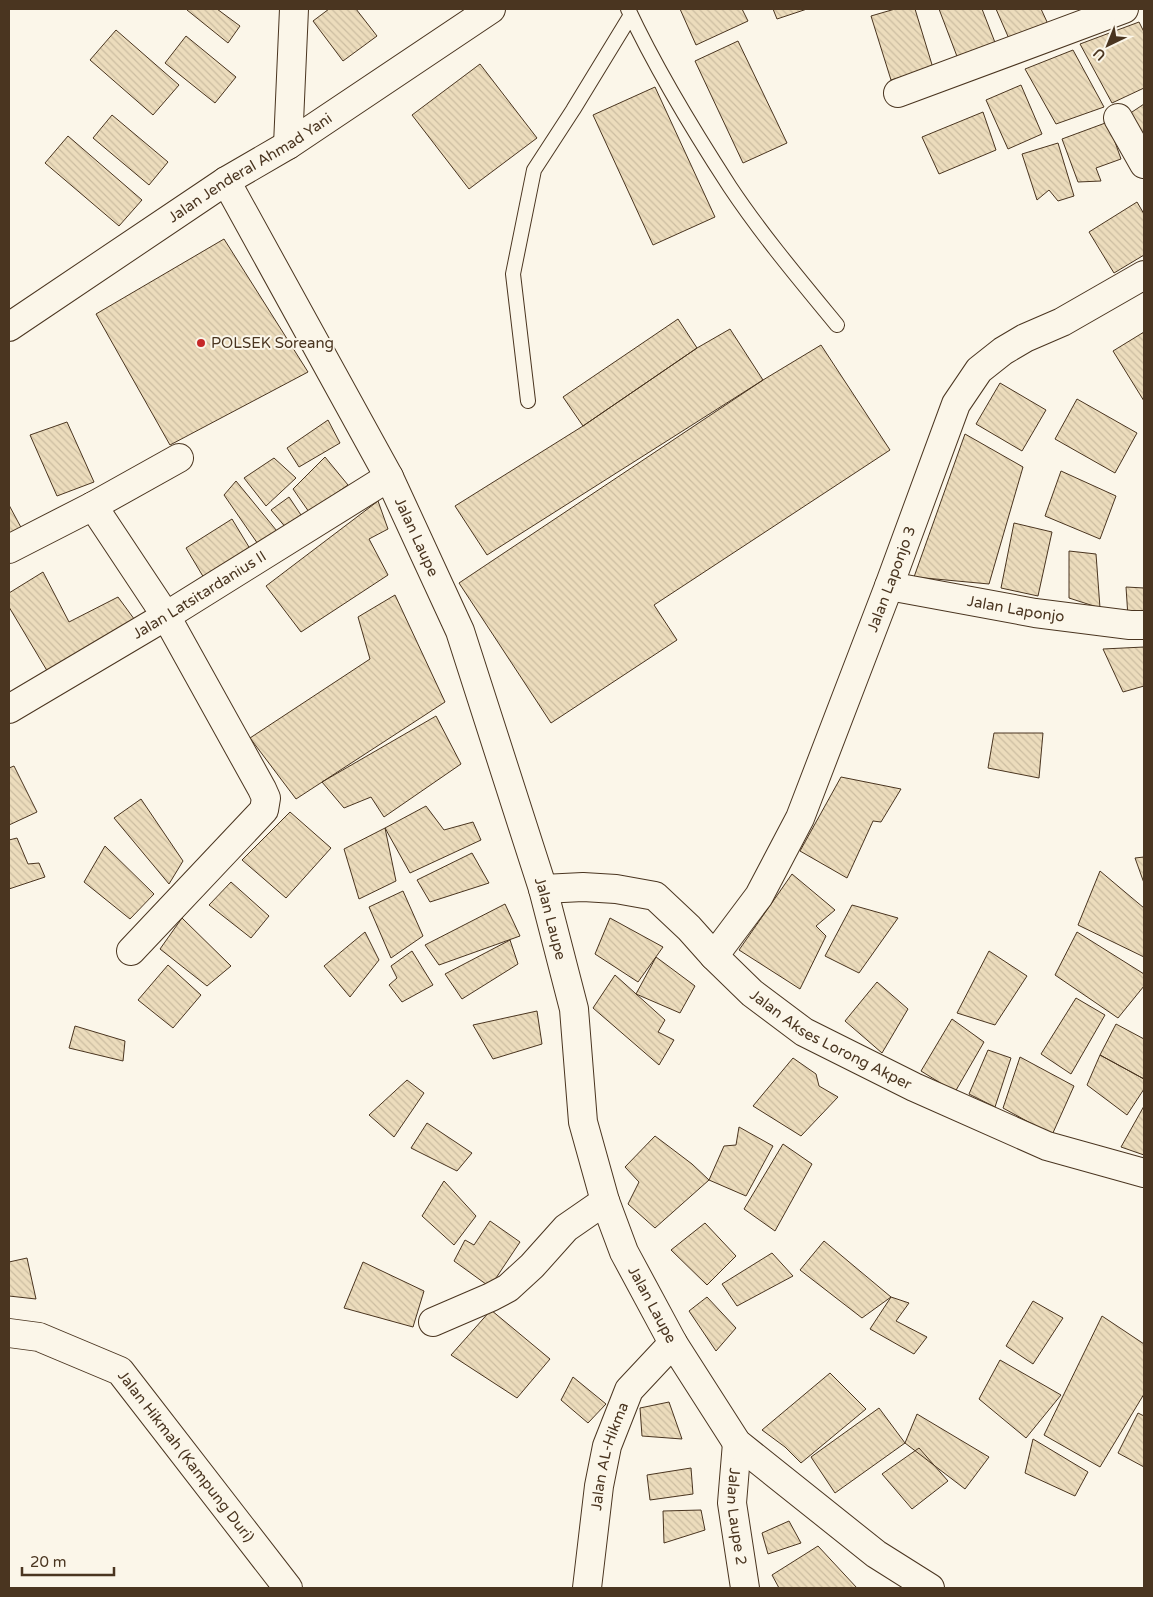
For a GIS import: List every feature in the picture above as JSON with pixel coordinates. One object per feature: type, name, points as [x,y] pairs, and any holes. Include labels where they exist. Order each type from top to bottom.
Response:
[{"type":"main road","points":[[288,144],[294,9]]},
{"type":"main road","name":"Jalan Jenderal Ahmad Yani","points":[[9,327],[226,181],[288,144],[491,9]]},
{"type":"main road","points":[[898,93],[1124,9]]},
{"type":"main road","points":[[1118,118],[1144,164]]},
{"type":"main road","name":"Jalan Laupe","points":[[226,181],[389,477],[460,631],[543,889],[574,1009],[583,1122],[605,1201],[624,1252],[673,1344],[737,1443],[876,1554],[930,1588]]},
{"type":"main road","name":"Jalan Laponjo 3","points":[[714,956],[759,896],[800,818],[956,404],[979,370],[1003,350],[1062,322],[1144,275]]},
{"type":"main road","points":[[9,549],[93,506],[178,458]]},
{"type":"main road","name":"Jalan Latsitardanius II","points":[[9,709],[166,616],[389,477]]},
{"type":"main road","points":[[93,506],[166,616],[266,798],[264,810],[132,951]]},
{"type":"main road","name":"Jalan Laponjo","points":[[889,586],[1035,613],[1130,625],[1144,625]]},
{"type":"main road","name":"Jalan Akses Lorong Akper","points":[[543,889],[583,887],[616,889],[655,896],[752,993],[804,1032],[914,1087],[1047,1146],[1144,1173]]},
{"type":"main road","points":[[433,1322],[491,1298],[508,1288],[532,1266],[566,1228],[605,1201]]},
{"type":"main road","name":"Jalan Hikmah (Kampung Duri)","points":[[9,1333],[39,1337],[120,1371],[288,1588]]},
{"type":"main road","name":"Jalan AL-Hikma","points":[[587,1588],[599,1486],[606,1446],[629,1390],[673,1344]]},
{"type":"main road","name":"Jalan Laupe 2","points":[[737,1443],[732,1503],[745,1588]]},
{"type":"lane","points":[[629,12],[674,96],[731,187],[781,256],[837,324]]},
{"type":"lane","points":[[528,401],[513,274],[534,170],[573,110],[629,12]]},
{"type":"building","points":[[188,9],[217,9],[240,26],[228,43]]},
{"type":"building","points":[[329,9],[356,9],[377,36],[343,61],[313,21]]},
{"type":"building","points":[[680,9],[742,9],[748,21],[696,45]]},
{"type":"building","points":[[773,9],[807,9],[777,19]]},
{"type":"building","points":[[895,9],[915,9],[933,68],[891,80],[871,16]]},
{"type":"building","points":[[939,9],[982,9],[996,45],[958,59]]},
{"type":"building","points":[[996,9],[1041,9],[1048,24],[1010,41]]},
{"type":"building","points":[[1139,22],[1144,32],[1144,88],[1112,103],[1080,44]]},
{"type":"building","points":[[116,30],[179,85],[153,115],[90,60]]},
{"type":"building","points":[[186,36],[236,77],[215,103],[165,63]]},
{"type":"building","points":[[738,41],[787,143],[743,163],[695,61]]},
{"type":"building","points":[[1073,50],[1104,107],[1056,124],[1025,69]]},
{"type":"building","points":[[480,64],[537,138],[469,189],[412,115]]},
{"type":"building","points":[[1021,85],[1042,134],[1008,149],[986,100]]},
{"type":"building","points":[[655,87],[715,217],[653,245],[593,115]]},
{"type":"building","points":[[1144,104],[1144,142],[1126,116]]},
{"type":"building","points":[[983,112],[996,150],[939,174],[922,137]]},
{"type":"building","points":[[112,115],[168,162],[149,185],[93,138]]},
{"type":"building","points":[[1108,122],[1121,159],[1096,168],[1101,181],[1078,182],[1062,139]]},
{"type":"building","points":[[68,136],[142,200],[119,226],[45,163]]},
{"type":"building","points":[[1058,143],[1074,196],[1058,201],[1049,190],[1037,200],[1022,154]]},
{"type":"building","points":[[1137,202],[1144,214],[1144,255],[1114,273],[1089,232]]},
{"type":"building","name":"POLSEK Soreang","points":[[224,239],[308,372],[170,445],[96,314]]},
{"type":"building","points":[[678,319],[697,348],[583,426],[563,397]]},
{"type":"building","points":[[730,329],[763,380],[487,555],[455,506],[583,426],[697,348]]},
{"type":"building","points":[[1144,332],[1144,401],[1113,351]]},
{"type":"building","points":[[821,345],[890,450],[654,605],[677,640],[551,723],[459,583],[763,380]]},
{"type":"building","points":[[1000,383],[1046,410],[1022,451],[976,424]]},
{"type":"building","points":[[1077,399],[1137,433],[1115,473],[1055,439]]},
{"type":"building","points":[[328,420],[340,443],[299,467],[287,448]]},
{"type":"building","points":[[67,422],[94,482],[57,496],[30,435]]},
{"type":"building","points":[[965,434],[1023,467],[989,584],[914,577]]},
{"type":"building","points":[[325,457],[348,485],[309,512],[293,489]]},
{"type":"building","points":[[274,458],[296,478],[266,506],[244,478]]},
{"type":"building","points":[[1061,471],[1116,496],[1100,539],[1045,516]]},
{"type":"building","points":[[236,481],[281,536],[260,547],[224,495]]},
{"type":"building","points":[[289,497],[305,521],[287,529],[271,510]]},
{"type":"building","points":[[378,501],[388,529],[369,539],[388,575],[301,632],[266,586]]},
{"type":"building","points":[[9,505],[24,533],[9,539]]},
{"type":"building","points":[[232,519],[252,552],[207,583],[186,548]]},
{"type":"building","points":[[1014,523],[1052,532],[1038,596],[1001,588]]},
{"type":"building","points":[[1069,551],[1096,554],[1100,608],[1069,598]]},
{"type":"building","points":[[43,572],[69,622],[118,597],[140,627],[49,674],[9,607],[9,593]]},
{"type":"building","points":[[1126,587],[1144,588],[1144,616],[1128,617]]},
{"type":"building","points":[[395,595],[445,702],[296,799],[250,738],[370,659],[358,617]]},
{"type":"building","points":[[1144,647],[1144,686],[1123,692],[1103,649]]},
{"type":"building","points":[[436,716],[461,764],[384,817],[371,797],[344,808],[322,782]]},
{"type":"building","points":[[994,733],[1043,733],[1039,778],[988,768]]},
{"type":"building","points":[[14,766],[37,812],[9,825],[9,768]]},
{"type":"building","points":[[841,777],[901,789],[881,822],[873,821],[847,878],[800,851]]},
{"type":"building","points":[[141,799],[183,861],[169,884],[114,818]]},
{"type":"building","points":[[426,806],[444,830],[473,822],[481,840],[410,873],[385,828]]},
{"type":"building","points":[[290,812],[331,848],[286,898],[242,860]]},
{"type":"building","points":[[385,828],[396,881],[359,899],[344,849]]},
{"type":"building","points":[[17,838],[28,864],[39,863],[45,877],[9,889],[9,840]]},
{"type":"building","points":[[105,846],[154,894],[130,919],[84,882]]},
{"type":"building","points":[[472,853],[489,883],[430,902],[417,880]]},
{"type":"building","points":[[1144,857],[1144,883],[1135,858]]},
{"type":"building","points":[[1100,871],[1144,908],[1144,957],[1078,925]]},
{"type":"building","points":[[792,874],[835,910],[816,926],[826,936],[800,989],[739,950]]},
{"type":"building","points":[[231,882],[269,916],[251,938],[209,905]]},
{"type":"building","points":[[403,891],[423,936],[391,958],[369,907]]},
{"type":"building","points":[[505,904],[520,936],[439,965],[425,945]]},
{"type":"building","points":[[852,905],[898,918],[859,973],[825,956]]},
{"type":"building","points":[[182,918],[231,966],[207,986],[160,949]]},
{"type":"building","points":[[610,918],[663,947],[638,982],[595,954]]},
{"type":"building","points":[[365,932],[379,960],[350,997],[324,966]]},
{"type":"building","points":[[1077,932],[1144,974],[1144,986],[1118,1018],[1055,975]]},
{"type":"building","points":[[510,940],[518,964],[462,999],[445,974]]},
{"type":"building","points":[[412,951],[433,985],[402,1002],[389,985],[397,978],[391,966]]},
{"type":"building","points":[[989,951],[1027,976],[995,1025],[957,1013]]},
{"type":"building","points":[[656,957],[695,986],[680,1013],[636,994]]},
{"type":"building","points":[[168,965],[201,995],[173,1028],[138,1000]]},
{"type":"building","points":[[615,975],[665,1020],[658,1032],[674,1040],[659,1065],[593,1008]]},
{"type":"building","points":[[877,982],[908,1009],[882,1053],[845,1021]]},
{"type":"building","points":[[1076,998],[1105,1015],[1071,1074],[1041,1054]]},
{"type":"building","points":[[537,1011],[542,1044],[493,1059],[473,1025]]},
{"type":"building","points":[[952,1019],[984,1042],[955,1092],[921,1071]]},
{"type":"building","points":[[1116,1024],[1144,1039],[1144,1079],[1100,1055]]},
{"type":"building","points":[[75,1026],[125,1041],[123,1061],[69,1048]]},
{"type":"building","points":[[988,1050],[1011,1058],[995,1107],[969,1094]]},
{"type":"building","points":[[1100,1055],[1144,1079],[1144,1089],[1127,1115],[1087,1085]]},
{"type":"building","points":[[1020,1057],[1074,1086],[1052,1135],[1003,1108]]},
{"type":"building","points":[[793,1058],[816,1074],[819,1086],[838,1097],[801,1136],[753,1106]]},
{"type":"building","points":[[407,1080],[424,1093],[394,1137],[369,1115]]},
{"type":"building","points":[[1144,1106],[1144,1155],[1121,1147]]},
{"type":"building","points":[[427,1123],[472,1153],[457,1171],[411,1148]]},
{"type":"building","points":[[739,1127],[773,1146],[746,1196],[709,1180],[724,1146],[736,1145]]},
{"type":"building","points":[[655,1136],[692,1164],[709,1180],[655,1228],[628,1204],[639,1182],[625,1167]]},
{"type":"building","points":[[783,1144],[812,1164],[775,1231],[744,1209]]},
{"type":"building","points":[[444,1181],[476,1216],[454,1245],[422,1216]]},
{"type":"building","points":[[490,1221],[520,1242],[490,1287],[454,1261],[465,1240],[474,1245]]},
{"type":"building","points":[[705,1223],[736,1256],[707,1285],[671,1250]]},
{"type":"building","points":[[824,1241],[891,1297],[862,1318],[800,1270]]},
{"type":"building","points":[[772,1253],[793,1276],[737,1306],[722,1284]]},
{"type":"building","points":[[27,1258],[36,1299],[9,1296],[9,1262]]},
{"type":"building","points":[[363,1262],[424,1291],[413,1327],[344,1308]]},
{"type":"building","points":[[707,1297],[736,1328],[716,1351],[689,1311]]},
{"type":"building","points":[[891,1297],[909,1303],[896,1321],[927,1337],[914,1354],[870,1329]]},
{"type":"building","points":[[1033,1301],[1063,1318],[1033,1364],[1006,1346]]},
{"type":"building","points":[[491,1310],[550,1359],[517,1398],[451,1355]]},
{"type":"building","points":[[1102,1316],[1144,1344],[1144,1394],[1100,1467],[1044,1435]]},
{"type":"building","points":[[1000,1360],[1061,1395],[1026,1438],[979,1399]]},
{"type":"building","points":[[830,1373],[866,1409],[801,1463],[785,1447],[762,1430]]},
{"type":"building","points":[[573,1377],[606,1404],[588,1423],[561,1400]]},
{"type":"building","points":[[669,1402],[682,1439],[642,1436],[640,1408]]},
{"type":"building","points":[[879,1408],[905,1443],[835,1493],[811,1457]]},
{"type":"building","points":[[1138,1413],[1144,1416],[1144,1467],[1118,1453]]},
{"type":"building","points":[[917,1414],[989,1457],[965,1489],[905,1443]]},
{"type":"building","points":[[1033,1439],[1088,1472],[1075,1496],[1025,1473]]},
{"type":"building","points":[[919,1448],[948,1481],[912,1509],[882,1474]]},
{"type":"building","points":[[691,1468],[693,1494],[650,1500],[647,1475]]},
{"type":"building","points":[[701,1510],[705,1530],[664,1543],[663,1511]]},
{"type":"building","points":[[789,1521],[801,1543],[768,1554],[762,1533]]},
{"type":"building","points":[[818,1546],[857,1588],[779,1588],[772,1575]]},
{"type":"place","name":"POLSEK Soreang","points":[[201,343]]}]
